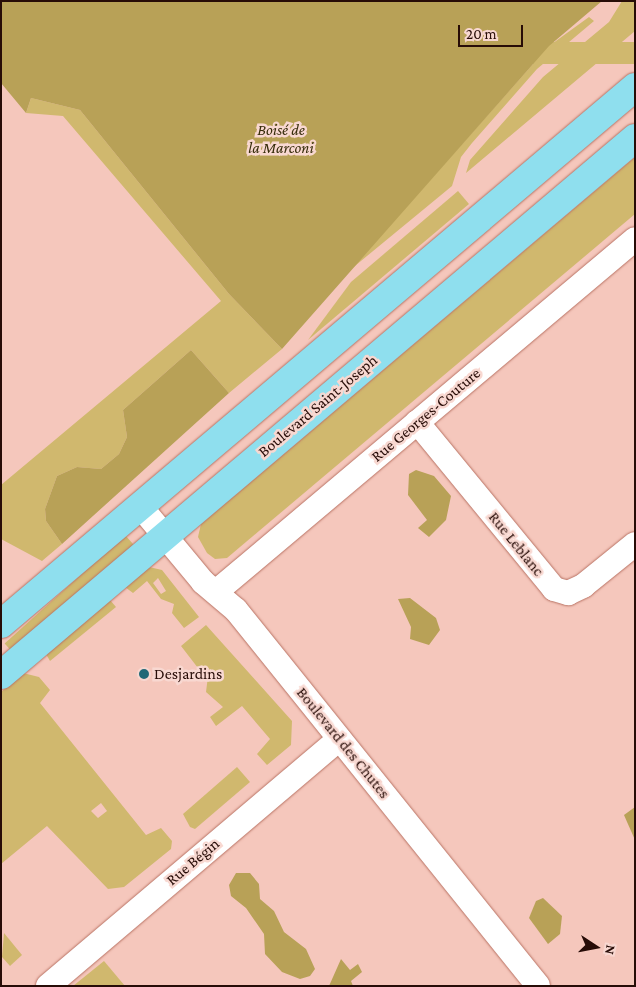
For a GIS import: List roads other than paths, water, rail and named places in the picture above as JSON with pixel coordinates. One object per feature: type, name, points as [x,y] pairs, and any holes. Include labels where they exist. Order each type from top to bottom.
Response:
[{"type":"main road","points":[[1,624],[635,87]]},
{"type":"main road","name":"Boulevard Saint-Joseph","points":[[1,675],[635,138]]},
{"type":"street","name":"Rue Georges-Couture","points":[[217,592],[635,239]]},
{"type":"street","name":"Rue Leblanc","points":[[418,422],[554,589],[568,592],[583,586],[634,546]]},
{"type":"street","name":"Boulevard des Chutes","points":[[140,506],[203,582],[217,592],[339,738],[538,986]]},
{"type":"street","name":"Rue Bégin","points":[[48,986],[339,738]]},
{"type":"place","name":"Desjardins","points":[[144,674]]},
{"type":"park label","name":"Boisé de la Marconi","points":[[281,139]]}]
